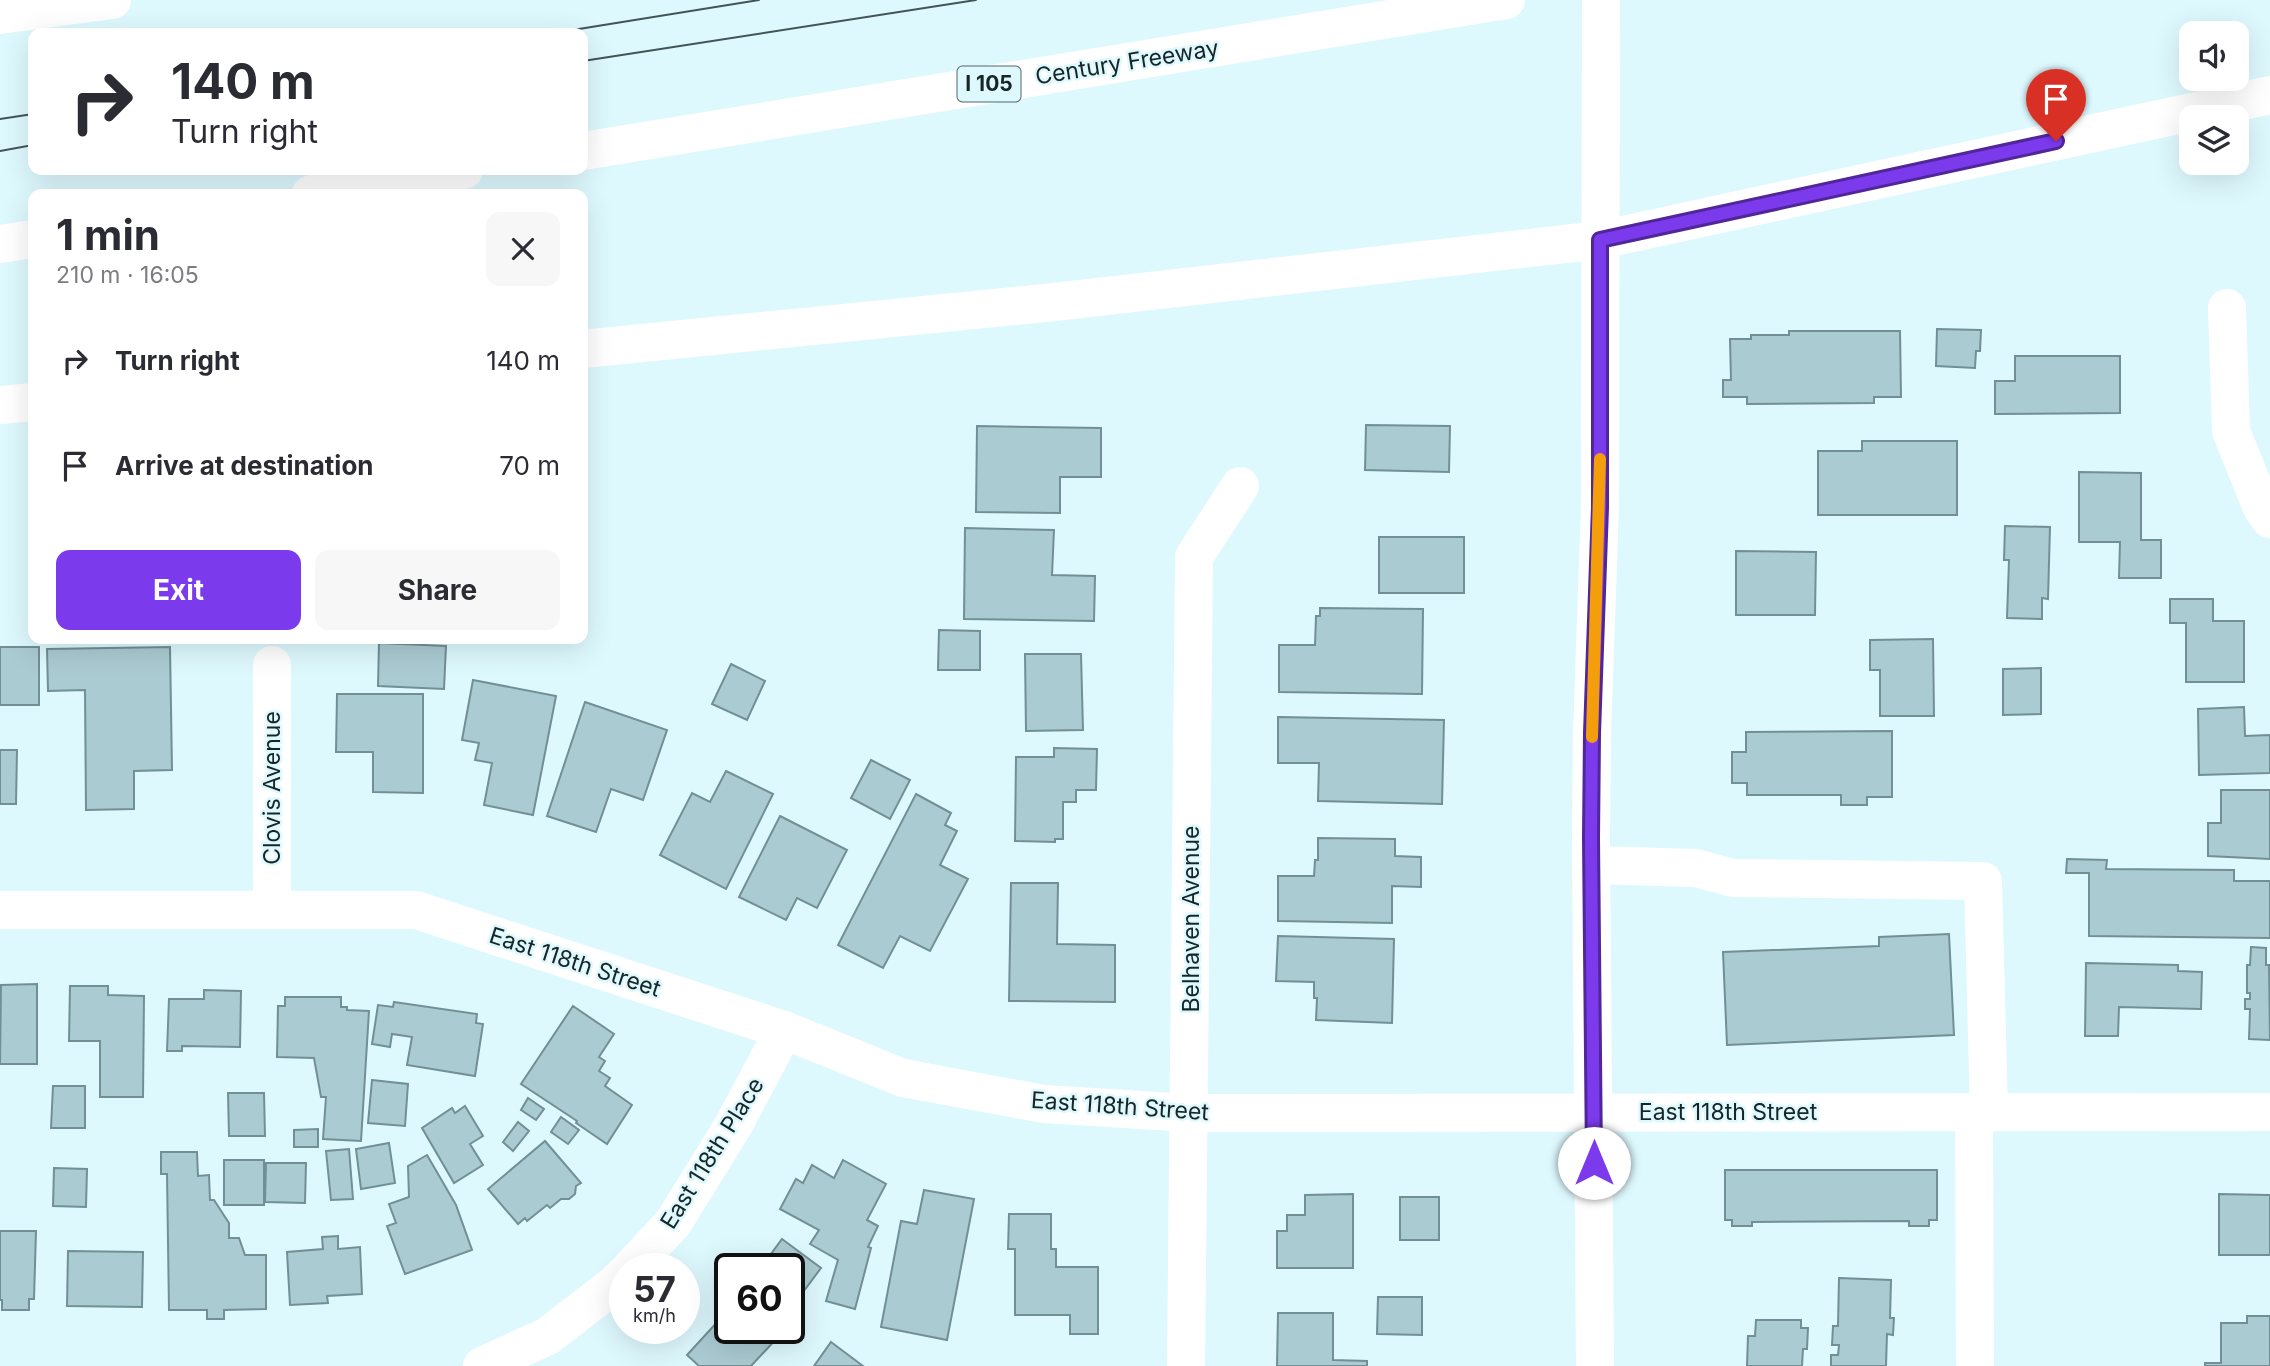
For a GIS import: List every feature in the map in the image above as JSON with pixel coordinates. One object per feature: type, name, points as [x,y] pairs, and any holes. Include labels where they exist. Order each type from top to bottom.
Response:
[{"type":"main road","points":[[0,15],[112,0]]},
{"type":"main road","name":"Century Freeway","points":[[588,149],[1506,0]]},
{"type":"main road","points":[[1595,1366],[1592,733],[1600,507],[1601,0]]},
{"type":"main road","points":[[588,349],[1054,302],[1600,240],[2270,94]]},
{"type":"main road","points":[[344,189],[432,175]]},
{"type":"main road","points":[[0,244],[28,240]]},
{"type":"main road","points":[[2227,308],[2231,431],[2262,508],[2270,519]]},
{"type":"main road","points":[[0,405],[28,402]]},
{"type":"main road","name":"Belhaven Avenue","points":[[1186,1366],[1194,557],[1240,486]]},
{"type":"main road","name":"Clovis Avenue","points":[[272,665],[272,910]]},
{"type":"main road","points":[[1592,865],[1696,868],[1733,878],[1983,881],[1982,1112],[1975,1366]]},
{"type":"main road","name":"East 118th Street","points":[[0,910],[416,910],[783,1030],[902,1078],[1044,1104],[1189,1112],[2270,1112]]},
{"type":"main road","name":"East 118th Place","points":[[645,1253],[673,1223],[733,1126],[783,1030]]},
{"type":"main road","points":[[482,1366],[548,1336],[609,1289]]},
{"type":"building","points":[[1937,329],[1981,330],[1980,351],[1976,351],[1975,368],[1936,366]]},
{"type":"building","points":[[1789,331],[1900,331],[1901,397],[1874,397],[1874,403],[1747,404],[1747,397],[1723,397],[1723,380],[1731,380],[1730,339],[1751,339],[1751,335],[1789,335]]},
{"type":"building","points":[[2015,356],[2120,356],[2120,413],[1995,414],[1995,381],[2015,381]]},
{"type":"building","points":[[1366,425],[1450,426],[1449,472],[1365,470]]},
{"type":"building","points":[[977,426],[1101,428],[1101,477],[1060,477],[1060,513],[976,512]]},
{"type":"building","points":[[1862,441],[1957,441],[1957,515],[1818,515],[1818,451],[1862,451]]},
{"type":"building","points":[[2079,472],[2141,473],[2141,540],[2161,540],[2161,578],[2119,578],[2120,542],[2079,542]]},
{"type":"building","points":[[2005,526],[2050,527],[2048,599],[2042,598],[2042,619],[2007,618],[2009,560],[2004,560]]},
{"type":"building","points":[[965,528],[1054,530],[1052,575],[1095,576],[1094,621],[964,619]]},
{"type":"building","points":[[1379,537],[1464,537],[1464,593],[1379,593]]},
{"type":"building","points":[[1736,551],[1816,552],[1815,615],[1736,615]]},
{"type":"building","points":[[2170,599],[2213,599],[2213,621],[2244,621],[2244,682],[2186,682],[2186,623],[2170,623]]},
{"type":"building","points":[[1320,608],[1423,609],[1422,694],[1279,692],[1279,645],[1315,645],[1316,616],[1320,616]]},
{"type":"building","points":[[939,630],[980,631],[980,670],[938,670]]},
{"type":"building","points":[[1933,639],[1934,716],[1880,716],[1880,670],[1870,670],[1870,640]]},
{"type":"building","points":[[379,644],[446,646],[444,689],[378,686]]},
{"type":"building","points":[[0,647],[39,647],[39,705],[0,705]]},
{"type":"building","points":[[170,647],[172,770],[134,771],[134,809],[86,810],[85,690],[48,691],[47,649]]},
{"type":"building","points":[[1025,654],[1081,654],[1083,730],[1026,731]]},
{"type":"building","points":[[731,664],[765,681],[747,720],[712,704]]},
{"type":"building","points":[[2041,668],[2041,714],[2003,715],[2003,669]]},
{"type":"building","points":[[473,680],[556,696],[533,815],[484,805],[492,763],[475,760],[479,743],[462,740]]},
{"type":"building","points":[[337,694],[423,694],[423,793],[373,792],[373,752],[336,752]]},
{"type":"building","points":[[585,702],[667,730],[643,800],[611,789],[596,832],[547,816]]},
{"type":"building","points":[[2244,707],[2245,736],[2270,735],[2270,773],[2199,775],[2198,709]]},
{"type":"building","points":[[1278,717],[1444,720],[1442,804],[1318,801],[1319,763],[1278,763]]},
{"type":"building","points":[[1892,731],[1892,797],[1867,797],[1867,805],[1841,805],[1841,795],[1747,795],[1747,783],[1732,783],[1732,752],[1746,752],[1746,732]]},
{"type":"building","points":[[1054,748],[1097,749],[1096,790],[1076,790],[1076,802],[1063,802],[1063,839],[1055,839],[1055,842],[1015,841],[1016,757],[1054,757]]},
{"type":"building","points":[[0,750],[17,750],[16,804],[0,804]]},
{"type":"building","points":[[871,760],[910,780],[890,819],[851,798]]},
{"type":"building","points":[[726,771],[773,794],[726,889],[660,855],[692,793],[710,802]]},
{"type":"building","points":[[2221,790],[2270,790],[2270,859],[2208,856],[2208,823],[2221,823]]},
{"type":"building","points":[[916,794],[951,813],[945,825],[957,831],[940,865],[968,879],[930,951],[900,936],[883,968],[838,945]]},
{"type":"building","points":[[780,816],[847,850],[817,908],[797,898],[786,920],[739,897]]},
{"type":"building","points":[[1318,838],[1395,839],[1395,856],[1421,857],[1421,887],[1392,886],[1392,923],[1278,921],[1278,876],[1314,876],[1315,860],[1318,860]]},
{"type":"building","points":[[2067,859],[2107,860],[2106,869],[2234,870],[2234,881],[2270,881],[2270,938],[2089,936],[2089,873],[2066,873]]},
{"type":"building","points":[[1011,883],[1058,883],[1057,944],[1115,945],[1115,1002],[1009,1001]]},
{"type":"building","points":[[1949,934],[1954,1035],[1727,1045],[1723,952],[1879,946],[1879,937]]},
{"type":"building","points":[[1278,936],[1394,939],[1392,1023],[1316,1020],[1317,998],[1314,998],[1314,982],[1276,981]]},
{"type":"building","points":[[2251,947],[2266,948],[2266,965],[2269,965],[2270,1040],[2249,1039],[2250,1009],[2245,1009],[2245,999],[2250,999],[2250,993],[2247,993],[2247,965],[2250,965]]},
{"type":"building","points":[[2086,963],[2178,965],[2178,971],[2202,972],[2201,1009],[2119,1007],[2118,1036],[2085,1036]]},
{"type":"building","points":[[37,984],[37,1064],[0,1064],[1,985]]},
{"type":"building","points":[[70,986],[108,986],[108,995],[144,996],[143,1097],[100,1097],[100,1041],[69,1041]]},
{"type":"building","points":[[204,990],[241,991],[240,1047],[182,1046],[182,1051],[167,1051],[169,999],[204,999]]},
{"type":"building","points":[[285,997],[341,997],[341,1007],[347,1007],[347,1010],[369,1011],[361,1141],[323,1139],[326,1097],[321,1097],[314,1058],[277,1057],[278,1006],[285,1006]]},
{"type":"building","points":[[394,1002],[477,1014],[476,1023],[483,1024],[475,1076],[407,1065],[412,1037],[392,1034],[390,1047],[372,1044],[378,1005],[393,1007]]},
{"type":"building","points":[[573,1006],[614,1034],[599,1057],[605,1061],[599,1071],[610,1078],[605,1086],[632,1105],[607,1144],[521,1084]]},
{"type":"building","points":[[372,1080],[408,1084],[405,1126],[368,1123]]},
{"type":"building","points":[[53,1086],[85,1086],[85,1128],[51,1128]]},
{"type":"building","points":[[228,1093],[264,1093],[265,1136],[229,1136]]},
{"type":"building","points":[[528,1098],[544,1109],[536,1120],[521,1110]]},
{"type":"building","points":[[465,1106],[483,1136],[470,1144],[483,1165],[454,1183],[422,1128],[452,1108],[455,1113]]},
{"type":"building","points":[[561,1117],[579,1130],[568,1144],[551,1132]]},
{"type":"building","points":[[518,1122],[529,1131],[513,1151],[503,1142]]},
{"type":"building","points":[[318,1129],[318,1147],[294,1147],[294,1130]]},
{"type":"building","points":[[545,1141],[581,1183],[576,1186],[575,1194],[569,1199],[561,1199],[550,1208],[547,1205],[527,1221],[525,1218],[518,1224],[488,1189]]},
{"type":"building","points":[[389,1143],[395,1183],[361,1189],[356,1149]]},
{"type":"building","points":[[349,1149],[353,1199],[331,1200],[326,1151]]},
{"type":"building","points":[[161,1152],[197,1152],[198,1176],[209,1175],[210,1200],[214,1200],[229,1223],[229,1238],[239,1238],[245,1255],[266,1255],[266,1309],[224,1310],[224,1319],[207,1319],[207,1310],[169,1310],[167,1174],[161,1174]]},
{"type":"building","points":[[427,1155],[456,1205],[472,1250],[405,1274],[387,1226],[396,1223],[389,1204],[409,1197],[408,1166]]},
{"type":"building","points":[[224,1160],[264,1160],[264,1205],[224,1205]]},
{"type":"building","points":[[843,1160],[886,1184],[867,1220],[878,1226],[868,1247],[871,1248],[855,1309],[826,1301],[838,1260],[810,1244],[819,1230],[780,1209],[796,1179],[803,1183],[812,1165],[834,1178]]},
{"type":"building","points":[[266,1163],[306,1163],[305,1203],[265,1202]]},
{"type":"building","points":[[54,1168],[87,1169],[86,1207],[53,1206]]},
{"type":"building","points":[[1725,1170],[1937,1170],[1937,1220],[1929,1220],[1929,1226],[1909,1226],[1909,1221],[1752,1222],[1752,1226],[1732,1226],[1732,1220],[1725,1220]]},
{"type":"building","points":[[924,1190],[974,1199],[947,1340],[881,1327],[901,1221],[917,1224]]},
{"type":"building","points":[[1353,1194],[1353,1268],[1277,1268],[1277,1231],[1287,1231],[1287,1215],[1305,1215],[1305,1195]]},
{"type":"building","points":[[2219,1194],[2270,1195],[2270,1255],[2219,1255]]},
{"type":"building","points":[[1400,1197],[1439,1197],[1439,1240],[1400,1240]]},
{"type":"building","points":[[1009,1214],[1051,1214],[1051,1249],[1056,1249],[1056,1267],[1098,1267],[1098,1334],[1070,1334],[1070,1315],[1015,1315],[1015,1249],[1008,1249]]},
{"type":"building","points":[[0,1231],[36,1231],[34,1299],[29,1299],[29,1310],[2,1310]]},
{"type":"building","points":[[338,1236],[338,1249],[360,1247],[362,1294],[327,1296],[328,1303],[290,1305],[287,1252],[323,1249],[322,1237]]},
{"type":"building","points":[[782,1239],[801,1253],[772,1253]]},
{"type":"building","points":[[68,1251],[143,1252],[142,1307],[67,1306]]},
{"type":"building","points":[[805,1256],[821,1268],[805,1290]]},
{"type":"building","points":[[1839,1278],[1891,1280],[1890,1318],[1894,1318],[1893,1335],[1887,1334],[1886,1366],[1831,1366],[1831,1355],[1838,1355],[1839,1345],[1832,1345],[1833,1326],[1838,1326]]},
{"type":"building","points":[[1378,1297],[1422,1297],[1422,1335],[1377,1334]]},
{"type":"building","points":[[1278,1313],[1333,1313],[1333,1360],[1367,1361],[1367,1366],[1277,1366]]},
{"type":"building","points":[[2247,1316],[2270,1316],[2270,1366],[2205,1366],[2205,1363],[2221,1363],[2221,1323],[2247,1323]]},
{"type":"building","points":[[1756,1320],[1801,1320],[1801,1328],[1808,1328],[1807,1349],[1803,1349],[1802,1366],[1747,1366],[1748,1336],[1755,1336]]},
{"type":"building","points":[[714,1325],[714,1344],[772,1344],[751,1366],[699,1366],[687,1355],[700,1344]]},
{"type":"building","points":[[831,1342],[863,1366],[814,1366]]},
{"type":"tram line","points":[[585,28],[759,0]]},
{"type":"tram line","points":[[588,60],[976,0]]},
{"type":"tram line","points":[[0,119],[28,115]]},
{"type":"tram line","points":[[0,151],[28,146]]},
{"type":"slow traffic","points":[[1592,737],[1600,459]]},
{"type":"route","points":[[1594,1163],[1591,838],[1600,507],[1600,240],[2056,141]]}]
